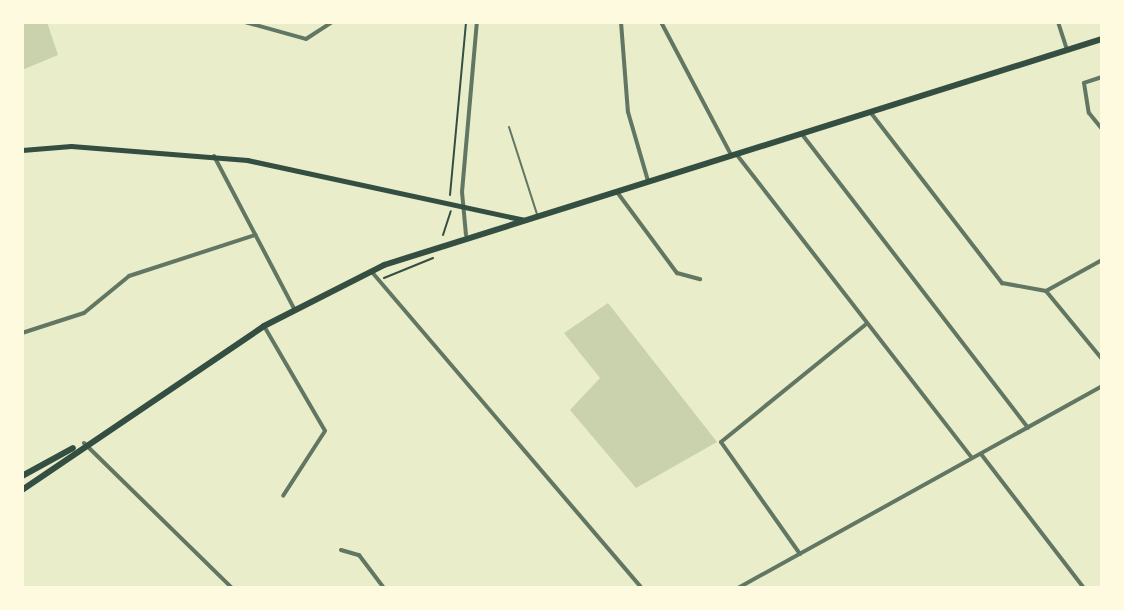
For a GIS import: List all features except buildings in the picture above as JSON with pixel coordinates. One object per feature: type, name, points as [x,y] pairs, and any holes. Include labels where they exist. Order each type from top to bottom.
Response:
[{"type":"main road","points":[[22,490],[84,443],[264,326],[371,271],[466,235],[617,192],[1102,39]]},
{"type":"main road","points":[[22,150],[71,146],[214,155],[524,220]]},
{"type":"main road","points":[[22,476],[84,443]]},
{"type":"street","points":[[245,22],[306,39],[332,22]]},
{"type":"street","points":[[466,235],[462,205],[477,22]]},
{"type":"street","points":[[621,22],[628,112],[648,181]]},
{"type":"street","points":[[661,22],[734,154],[972,458]]},
{"type":"street","points":[[1058,22],[1067,49]]},
{"type":"street","points":[[1102,77],[1084,83],[1089,113],[1102,129]]},
{"type":"street","points":[[871,113],[1002,283],[1046,291],[1102,260]]},
{"type":"street","points":[[801,133],[1028,428]]},
{"type":"street","points":[[214,155],[295,310]]},
{"type":"street","points":[[617,192],[677,273],[700,279]]},
{"type":"street","points":[[22,333],[84,313],[129,276],[255,235]]},
{"type":"street","points":[[371,271],[642,588]]},
{"type":"street","points":[[1046,291],[1102,359]]},
{"type":"street","points":[[800,554],[721,442],[866,324]]},
{"type":"street","points":[[264,326],[325,431],[283,496]]},
{"type":"street","points":[[738,588],[1102,386]]},
{"type":"street","points":[[84,443],[232,588]]},
{"type":"street","points":[[981,454],[1084,588]]},
{"type":"street","points":[[341,550],[359,555],[384,588]]},
{"type":"lane","points":[[509,127],[538,216]]},
{"type":"path","points":[[449,197],[466,22]]},
{"type":"path","points":[[443,235],[450,229],[448,207]]},
{"type":"path","points":[[390,291],[385,277],[434,258]]},
{"type":"green space","points":[[22,22],[47,22],[58,55],[22,70]]},
{"type":"green space","points":[[608,303],[717,442],[636,488],[570,410],[600,378],[564,333]]}]
